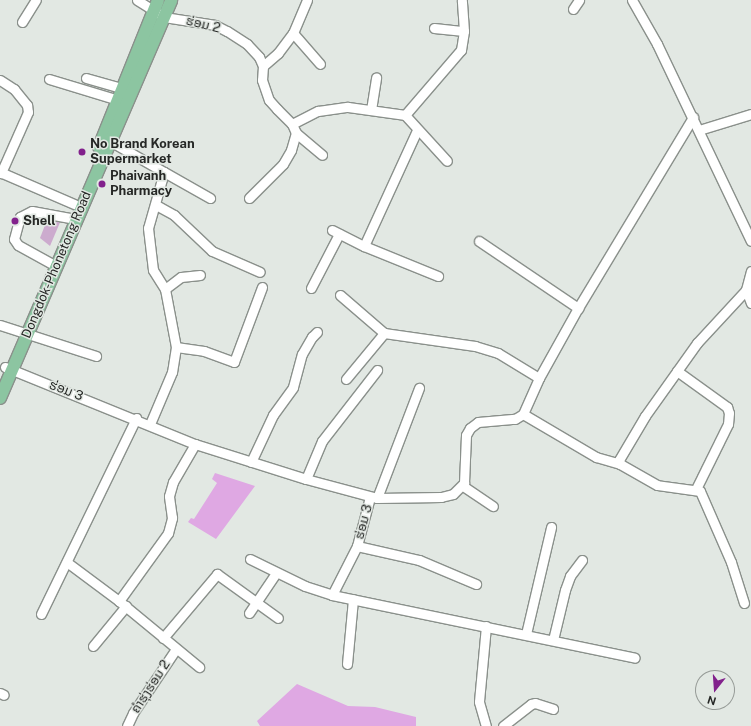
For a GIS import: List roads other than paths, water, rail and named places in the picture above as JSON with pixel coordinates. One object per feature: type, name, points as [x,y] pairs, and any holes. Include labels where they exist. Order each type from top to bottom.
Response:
[{"type":"main road","name":"Dongdok-Phonetong Road","points":[[0,398],[8,369],[24,334],[52,264],[72,218],[110,141],[159,15],[158,0]]},
{"type":"main road","name":"Dongdok-Phonetong Road","points":[[72,218],[74,204],[122,88],[159,15],[171,0]]},
{"type":"main road","name":"Dongdok-Phonetong Road","points":[[0,379],[8,369]]},
{"type":"street","points":[[22,22],[36,0]]},
{"type":"street","points":[[137,0],[159,15]]},
{"type":"street","points":[[307,0],[293,33],[278,53],[263,66],[262,80],[269,100],[294,129],[322,155]]},
{"type":"street","points":[[405,115],[461,50],[464,31],[462,0]]},
{"type":"street","points":[[573,9],[579,0]]},
{"type":"street","points":[[632,0],[657,44],[751,241]]},
{"type":"street","name":"ຮ່ອມ 2","points":[[159,15],[215,25],[247,44],[259,57],[263,66]]},
{"type":"street","points":[[434,28],[464,31]]},
{"type":"street","points":[[293,33],[320,64]]},
{"type":"street","points":[[371,110],[376,77]]},
{"type":"street","points":[[86,78],[122,88]]},
{"type":"street","points":[[49,79],[118,100]]},
{"type":"street","points":[[0,80],[14,89],[27,105],[28,112],[1,172],[74,204]]},
{"type":"street","points":[[249,198],[283,164],[291,150],[294,129],[323,110],[348,107],[405,115],[446,161]]},
{"type":"street","points":[[699,130],[751,114]]},
{"type":"street","points":[[419,388],[374,498],[442,497],[453,494],[463,486],[466,435],[470,428],[478,422],[515,419],[523,414],[539,378],[578,308],[693,117]]},
{"type":"street","points":[[364,246],[417,130]]},
{"type":"street","points":[[110,141],[210,198]]},
{"type":"street","points":[[150,424],[172,372],[176,347],[165,289],[153,270],[148,228],[156,205],[164,172]]},
{"type":"street","points":[[156,205],[174,215],[212,251],[260,272]]},
{"type":"street","points":[[52,264],[18,245],[14,239],[20,217],[32,211],[72,218]]},
{"type":"street","points":[[312,288],[336,232],[364,246],[438,276]]},
{"type":"street","points":[[479,241],[578,308]]},
{"type":"street","points":[[620,464],[620,456],[677,371],[720,316],[746,290],[751,271]]},
{"type":"street","points":[[165,289],[181,277],[200,275]]},
{"type":"street","points":[[176,347],[204,351],[234,362],[262,287]]},
{"type":"street","points":[[746,290],[751,303]]},
{"type":"street","points":[[340,295],[384,333],[475,346],[498,352],[539,378]]},
{"type":"street","points":[[0,324],[24,334],[96,356]]},
{"type":"street","points":[[251,462],[273,415],[293,387],[302,354],[312,336],[317,332]]},
{"type":"street","points":[[346,379],[384,333]]},
{"type":"street","name":"ຮ່ອມ 3","points":[[8,369],[136,418],[196,444],[306,479],[374,498],[357,546],[332,595]]},
{"type":"street","points":[[306,479],[322,441],[377,370]]},
{"type":"street","points":[[677,371],[727,407],[729,413],[728,424],[696,489]]},
{"type":"street","points":[[523,414],[596,457],[620,464],[656,485],[696,489],[703,495],[731,562],[744,603]]},
{"type":"street","points":[[41,614],[68,563],[136,418]]},
{"type":"street","points":[[93,646],[123,604],[168,533],[172,518],[169,496],[173,482],[196,444]]},
{"type":"street","points":[[463,486],[493,506]]},
{"type":"street","points":[[526,634],[551,527]]},
{"type":"street","points":[[357,546],[419,560],[476,584]]},
{"type":"street","points":[[250,559],[276,573],[332,595],[526,634],[635,658]]},
{"type":"street","points":[[553,640],[565,590],[570,576],[582,560]]},
{"type":"street","points":[[68,563],[123,604],[199,667]]},
{"type":"street","points":[[249,613],[276,573]]},
{"type":"street","points":[[163,638],[216,574],[278,618]]},
{"type":"street","points":[[347,664],[353,599]]},
{"type":"street","points":[[486,626],[479,702],[486,726]]},
{"type":"street","name":"ຄໍາຮຸ່ງຮ່ອມ 2","points":[[127,726],[133,713],[176,649]]},
{"type":"street","points":[[503,726],[531,704],[535,703],[553,709]]},
{"type":"place","name":"No Brand Korean Supermarket","points":[[82,152]]},
{"type":"place","name":"Phaivanh Pharmacy","points":[[102,184]]},
{"type":"place","name":"Shell","points":[[15,221]]}]
